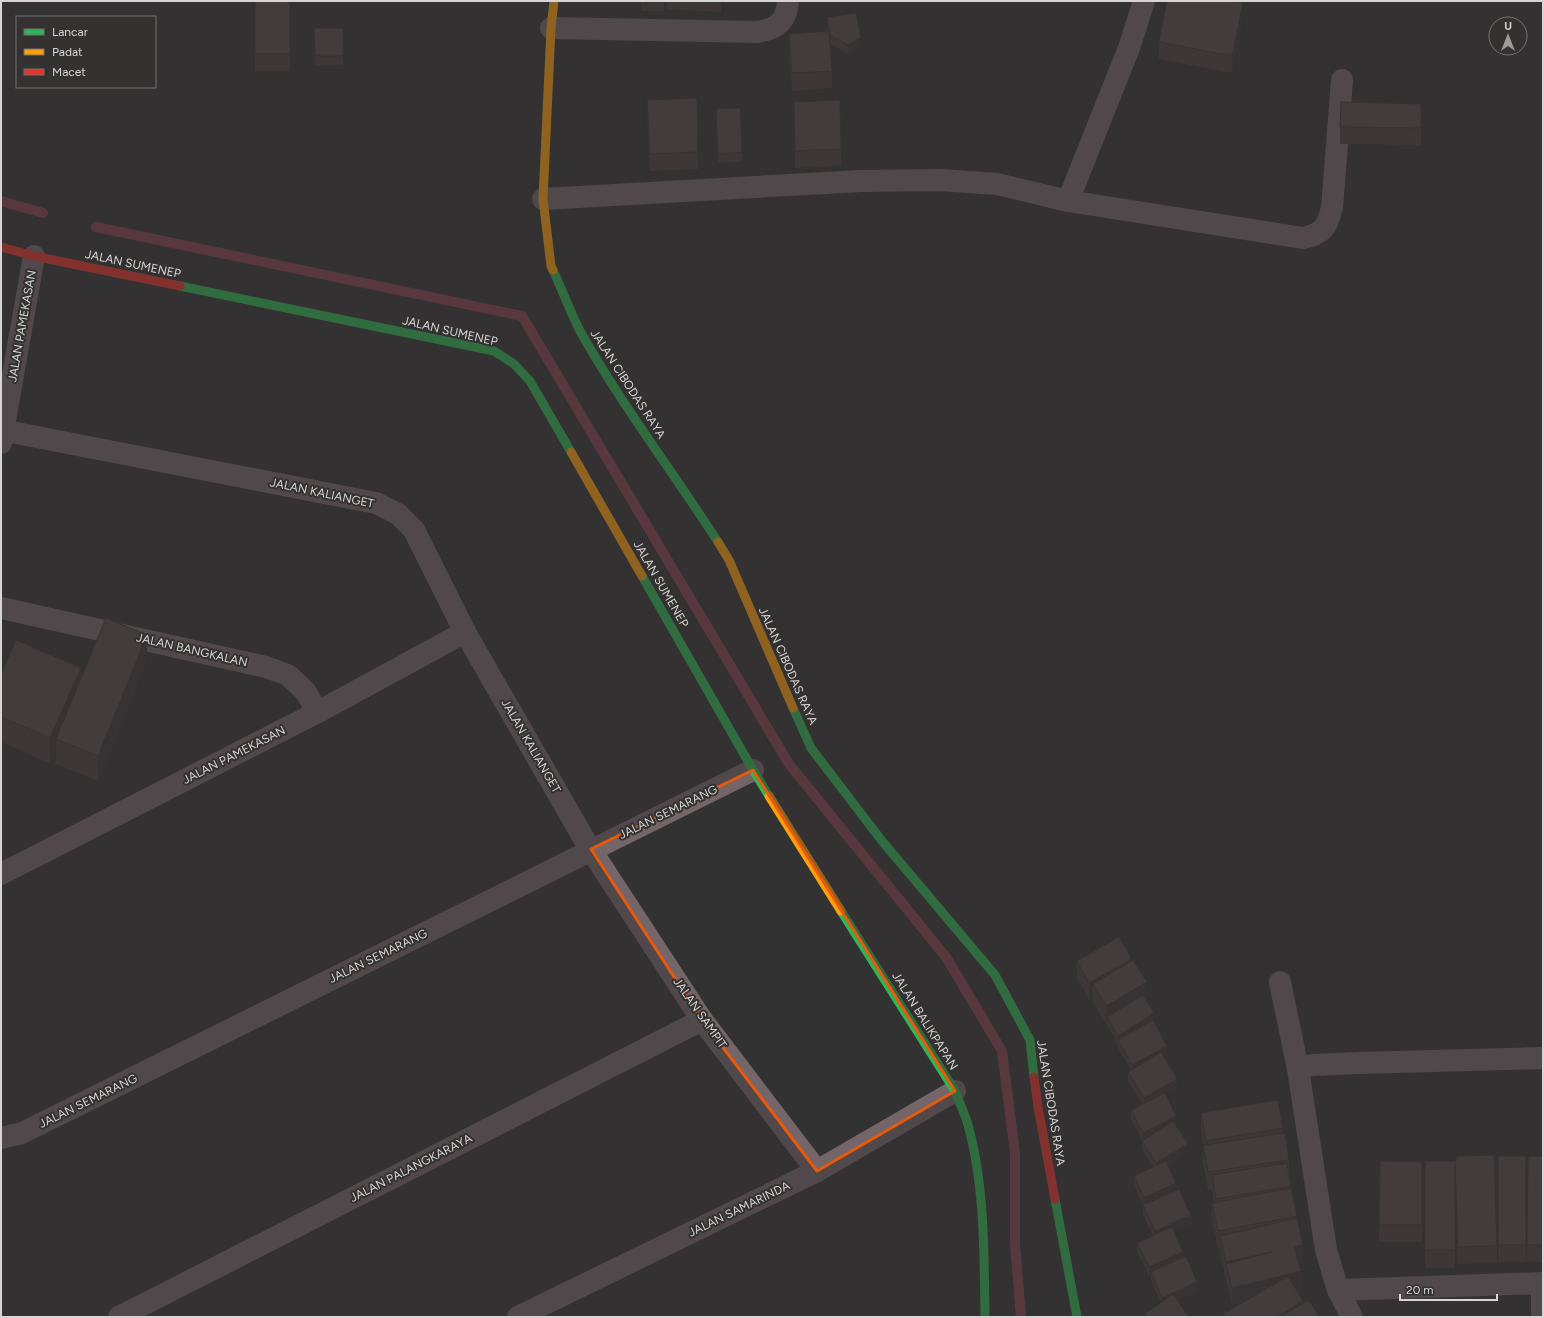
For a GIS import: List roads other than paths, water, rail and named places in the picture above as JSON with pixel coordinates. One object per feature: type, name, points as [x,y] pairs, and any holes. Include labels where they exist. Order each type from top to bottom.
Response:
[{"type":"street","name":"JALAN CIBODAS RAYA","points":[[554,1],[551,28],[543,199],[551,266],[580,330],[615,388],[687,494],[729,560],[811,748],[882,841],[995,975],[1030,1040],[1038,1107],[1077,1317]]},
{"type":"street","points":[[551,28],[768,31],[776,27],[782,20],[786,13],[788,1]]},
{"type":"street","points":[[1068,201],[1129,48],[1144,1]]},
{"type":"street","points":[[543,199],[861,181],[940,180],[997,184],[1068,201],[1303,238],[1314,236],[1322,231],[1329,221],[1332,208],[1342,80]]},
{"type":"street","name":"JALAN SUMENEP","points":[[1,247],[34,256],[494,351],[507,358],[520,368],[530,381],[753,770]]},
{"type":"street","name":"JALAN PAMEKASAN","points":[[2,435],[34,256]]},
{"type":"street","name":"JALAN KALIANGET","points":[[2,435],[376,503],[398,514],[414,530],[465,632],[591,849]]},
{"type":"street","name":"JALAN BANGKALAN","points":[[1,608],[266,667],[288,675],[305,691],[318,712]]},
{"type":"street","name":"JALAN PAMEKASAN","points":[[1,874],[318,712],[465,632]]},
{"type":"street","name":"JALAN SEMARANG","points":[[1,1138],[22,1133],[591,849],[753,770]]},
{"type":"street","name":"JALAN BALIKPAPAN","points":[[753,770],[955,1091],[968,1124],[977,1163],[984,1249],[985,1317]]},
{"type":"street","name":"JALAN SAMPIT","points":[[591,849],[702,1020],[817,1171]]},
{"type":"street","points":[[1280,982],[1298,1069],[1326,1250],[1338,1290],[1352,1317]]},
{"type":"street","name":"JALAN PALANGKARAYA","points":[[119,1317],[702,1020]]},
{"type":"street","points":[[1298,1069],[1312,1066],[1358,1063],[1543,1058]]},
{"type":"street","name":"JALAN SAMARINDA","points":[[518,1317],[817,1171],[955,1091]]},
{"type":"street","points":[[1338,1290],[1542,1283],[1542,1317]]},
{"type":"waterway","points":[[1,201],[43,213]]},
{"type":"waterway","points":[[96,227],[522,316],[789,764],[946,957],[1002,1051],[1015,1153],[1015,1244],[1021,1317]]}]
